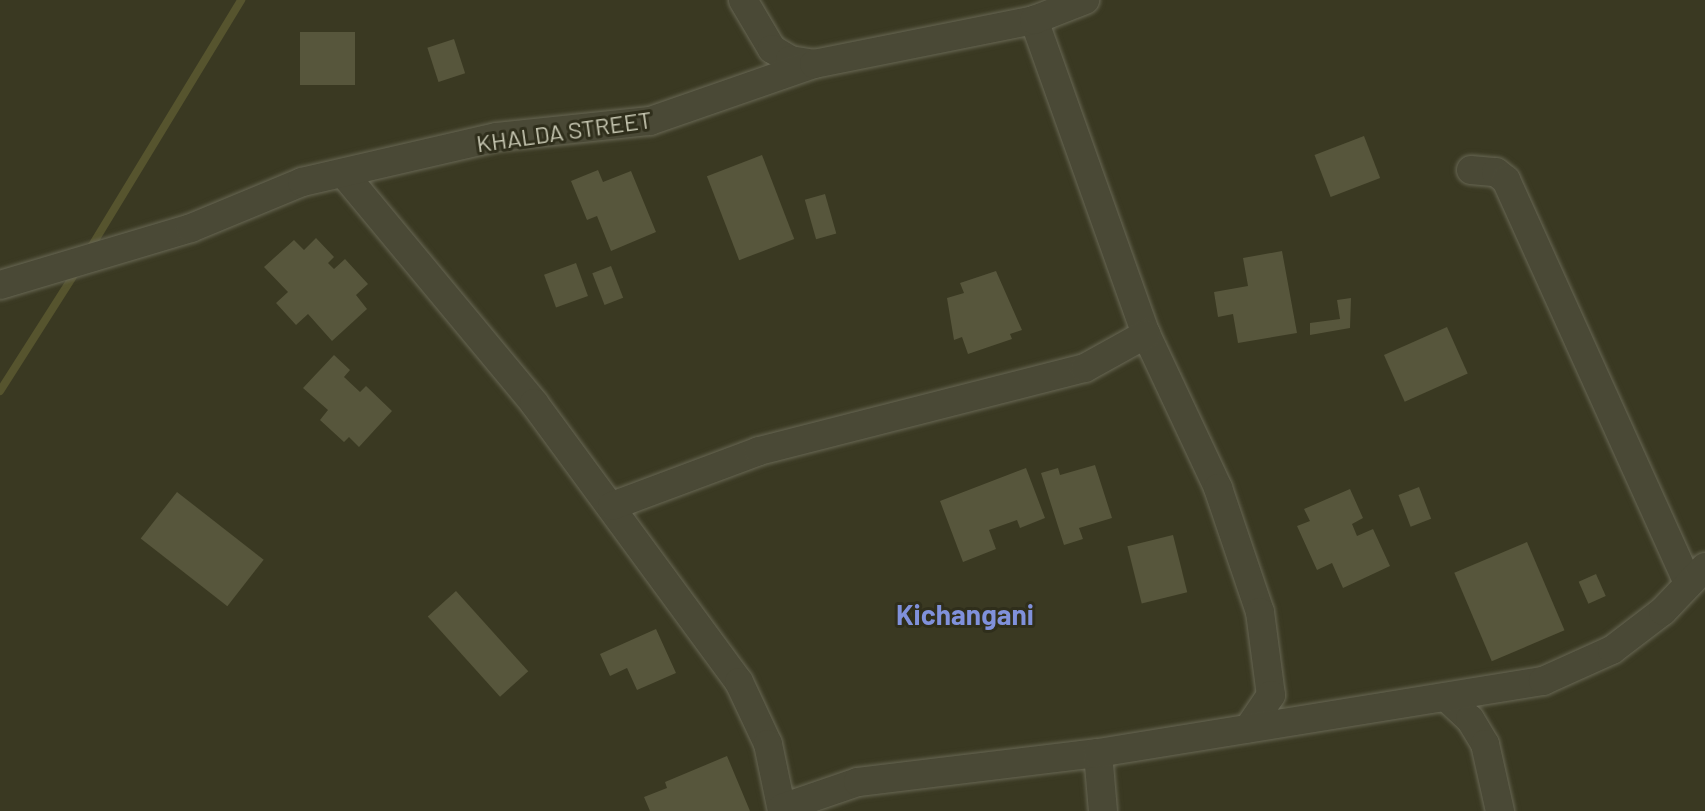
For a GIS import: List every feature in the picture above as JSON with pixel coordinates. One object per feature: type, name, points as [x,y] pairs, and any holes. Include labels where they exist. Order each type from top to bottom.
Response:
[{"type":"street","points":[[743,0],[772,49],[790,60],[814,64]]},
{"type":"street","name":"KHALDA STREET","points":[[0,285],[191,228],[302,182],[497,137],[650,121],[814,64],[1034,20],[1085,0]]},
{"type":"street","points":[[1034,20],[1146,334],[1218,488],[1260,612],[1271,695],[1249,728]]},
{"type":"street","points":[[344,174],[534,403],[739,682],[768,744],[782,809],[858,782],[1098,753],[1543,681],[1599,658],[1663,611],[1696,574],[1506,180],[1496,172],[1471,170]]},
{"type":"street","points":[[612,506],[759,451],[1085,368],[1146,334]]},
{"type":"street","points":[[1446,697],[1470,719],[1485,744],[1500,811]]},
{"type":"street","points":[[1098,753],[1103,811]]},
{"type":"building","points":[[300,32],[355,32],[355,85],[300,85]]},
{"type":"building","points":[[454,39],[465,73],[438,82],[427,48]]},
{"type":"building","points":[[1364,136],[1380,178],[1331,197],[1315,155]]},
{"type":"building","points":[[762,155],[794,239],[739,260],[707,176]]},
{"type":"building","points":[[598,170],[603,182],[631,171],[656,232],[611,251],[597,216],[587,220],[571,181]]},
{"type":"building","points":[[825,194],[836,233],[816,239],[805,200]]},
{"type":"building","points":[[316,238],[334,257],[328,263],[334,269],[345,259],[368,284],[356,295],[367,309],[332,341],[308,314],[296,325],[276,303],[288,292],[264,267],[294,240],[304,250]]},
{"type":"building","points":[[1282,251],[1297,333],[1238,343],[1233,314],[1218,317],[1214,292],[1248,286],[1243,258]]},
{"type":"building","points":[[576,263],[588,296],[556,308],[544,275]]},
{"type":"building","points":[[611,266],[623,298],[605,305],[592,273]]},
{"type":"building","points":[[996,271],[1022,330],[1010,334],[1012,339],[968,354],[962,337],[954,340],[947,298],[964,293],[960,283]]},
{"type":"building","points":[[1351,298],[1350,328],[1310,335],[1310,323],[1340,319],[1337,300]]},
{"type":"building","points":[[1447,327],[1468,374],[1405,402],[1384,355]]},
{"type":"building","points":[[334,355],[350,370],[344,377],[360,392],[366,386],[392,411],[359,447],[349,437],[344,442],[320,420],[328,410],[303,388]]},
{"type":"building","points":[[1095,465],[1112,518],[1079,528],[1083,539],[1064,545],[1041,473],[1058,468],[1060,475]]},
{"type":"building","points":[[1026,468],[1045,518],[1020,528],[1017,520],[989,530],[996,549],[963,562],[940,501]]},
{"type":"building","points":[[1419,487],[1431,519],[1411,527],[1398,495]]},
{"type":"building","points":[[1350,489],[1363,518],[1352,524],[1357,536],[1373,529],[1390,566],[1343,588],[1332,563],[1317,570],[1297,526],[1310,521],[1304,509]]},
{"type":"building","points":[[177,492],[264,560],[227,606],[141,538]]},
{"type":"building","points":[[1173,535],[1187,592],[1142,604],[1127,546]]},
{"type":"building","points":[[1527,542],[1565,630],[1492,661],[1454,573]]},
{"type":"building","points":[[1596,574],[1606,596],[1588,604],[1579,582]]},
{"type":"building","points":[[456,591],[528,671],[500,697],[428,616]]},
{"type":"building","points":[[656,629],[676,673],[637,690],[627,668],[610,676],[600,654]]},
{"type":"building","points":[[727,756],[750,811],[650,811],[644,797],[667,788],[665,782]]},
{"type":"waterway","points":[[88,252],[241,0]]},
{"type":"waterway","points":[[0,391],[77,270]]},
{"type":"district","name":"Kichangani","points":[[965,614]]}]
